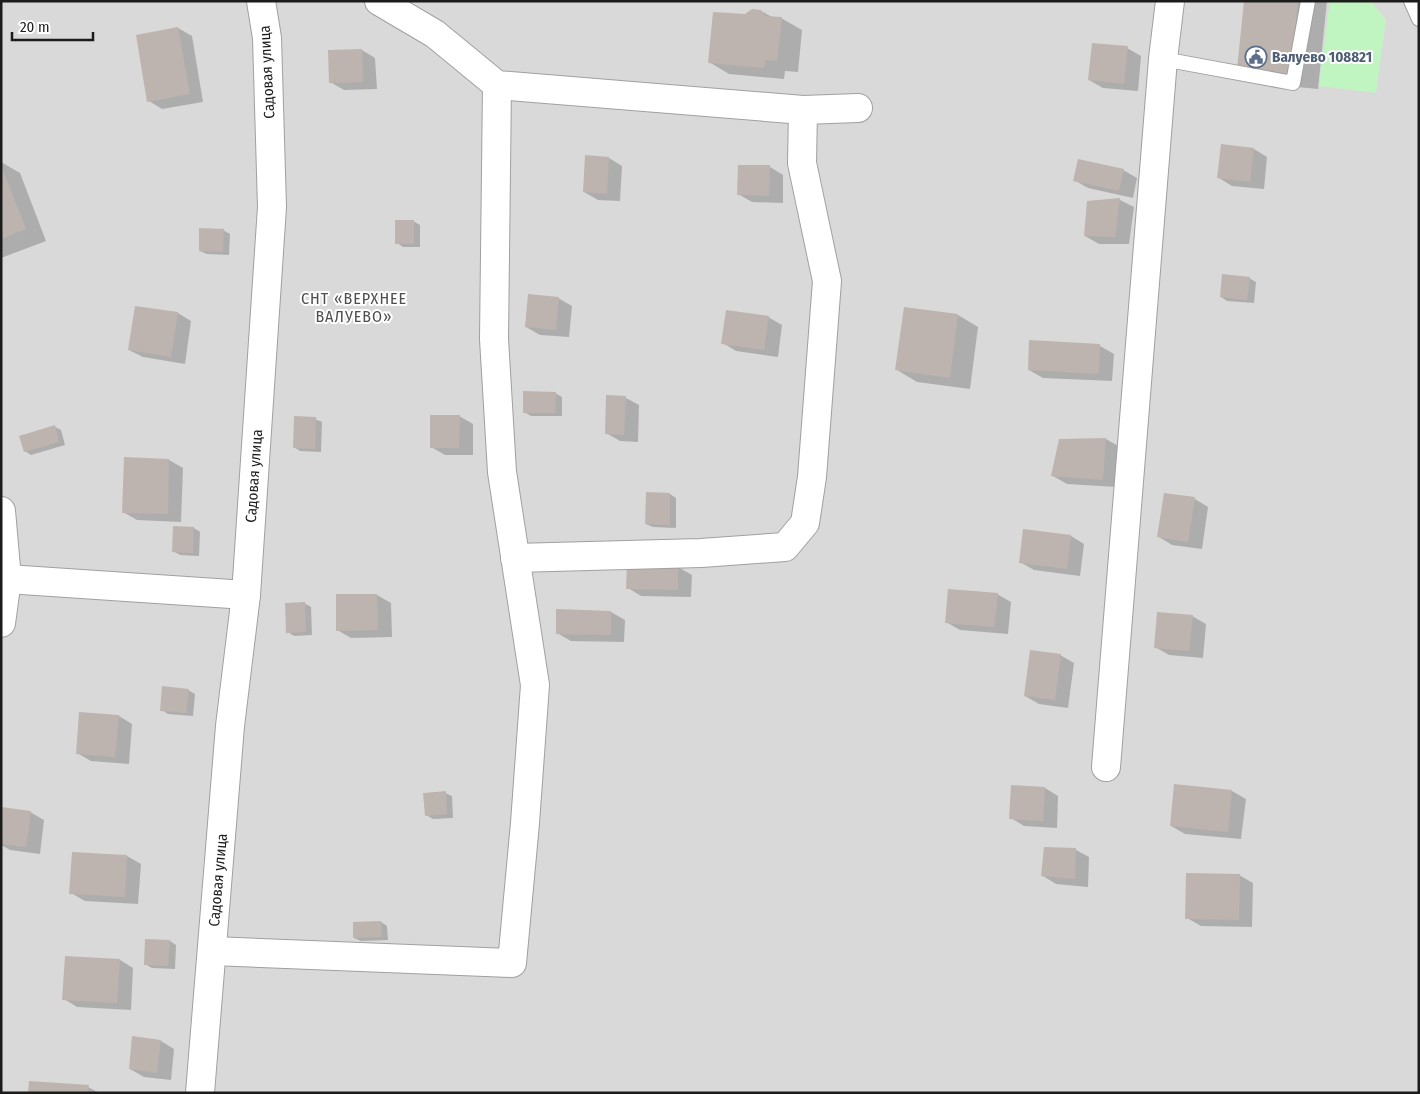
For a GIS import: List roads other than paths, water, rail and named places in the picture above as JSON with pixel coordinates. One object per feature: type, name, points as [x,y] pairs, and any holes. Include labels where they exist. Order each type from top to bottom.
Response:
[{"type":"street","name":"Садовая улица","points":[[200,1093],[230,726],[246,595],[272,207],[267,38],[261,1]]},
{"type":"street","points":[[379,1],[435,34],[497,84],[803,110],[858,108]]},
{"type":"street","points":[[1106,767],[1170,1]]},
{"type":"street","points":[[212,951],[512,963],[535,685],[502,472],[494,339],[497,84]]},
{"type":"street","points":[[515,558],[701,553],[785,547],[804,523],[812,477],[827,281],[802,163],[803,110]]},
{"type":"street","points":[[1,511],[6,579],[1,623]]},
{"type":"street","points":[[6,579],[246,595]]},
{"type":"lane","points":[[1164,59],[1293,83],[1308,1]]},
{"type":"lane","points":[[1411,1],[1419,19]]},
{"type":"place","name":"Валуево 108821","points":[[1256,57]]},
{"type":"district","name":"СНТ «ВЕРХНЕЕ ВАЛУЕВО»","points":[[354,307]]}]
